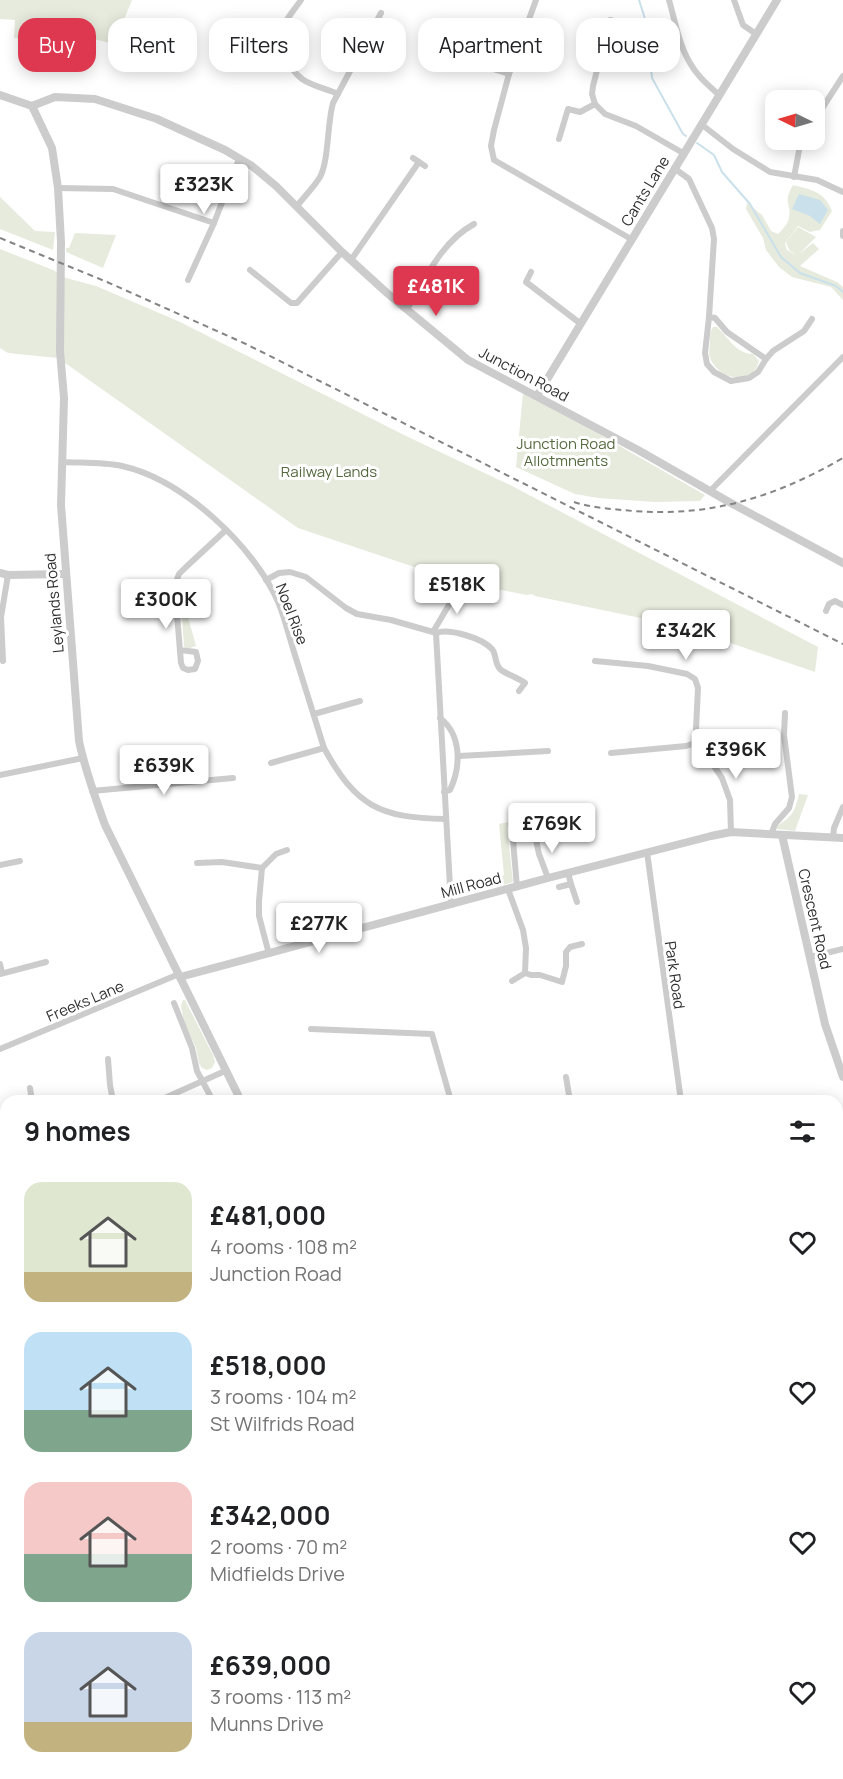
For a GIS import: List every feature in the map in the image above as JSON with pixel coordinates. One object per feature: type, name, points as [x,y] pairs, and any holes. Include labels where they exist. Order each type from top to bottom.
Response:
[{"type":"street","points":[[301,0],[283,28],[283,47],[286,59],[303,80],[338,94]]},
{"type":"street","points":[[536,0],[510,74],[491,146],[494,160],[631,239]]},
{"type":"street","points":[[669,0],[690,65],[701,79],[719,95]]},
{"type":"street","points":[[734,0],[743,25],[756,34]]},
{"type":"street","name":"Cants Lane","points":[[537,396],[777,0]]},
{"type":"street","points":[[297,206],[320,178],[324,168],[330,114],[338,94],[381,13]]},
{"type":"street","points":[[503,72],[510,74]]},
{"type":"street","points":[[597,72],[592,94],[595,104],[605,114],[636,126],[683,153]]},
{"type":"street","points":[[825,106],[843,76]]},
{"type":"street","points":[[0,95],[32,106]]},
{"type":"street","name":"Junction Road","points":[[32,106],[51,98],[64,96],[95,99],[157,119],[225,150],[252,166],[276,186],[342,252],[468,360],[843,563]]},
{"type":"street","points":[[559,139],[568,110],[580,112],[595,104]]},
{"type":"street","name":"Leylands Road","points":[[32,106],[52,148],[58,188],[61,250],[60,351],[64,398],[61,505],[79,741],[92,791],[117,852],[238,1095]]},
{"type":"street","points":[[701,124],[739,153],[770,172],[817,180],[843,192]]},
{"type":"street","points":[[794,177],[799,150]]},
{"type":"street","points":[[351,260],[422,164],[413,158]]},
{"type":"street","points":[[188,279],[214,223],[239,159]]},
{"type":"street","points":[[674,168],[689,179],[712,228],[714,238],[705,353],[707,364],[714,372],[731,381],[749,378],[758,372],[773,351],[804,331],[812,319]]},
{"type":"street","points":[[58,188],[113,189],[214,223]]},
{"type":"street","points":[[407,309],[426,276],[450,242],[474,224]]},
{"type":"street","points":[[843,231],[843,236]]},
{"type":"street","points":[[250,270],[291,303],[297,303],[342,252]]},
{"type":"street","points":[[531,272],[526,282],[580,324]]},
{"type":"street","points":[[709,317],[715,318],[727,332],[766,359]]},
{"type":"street","points":[[710,491],[843,357]]},
{"type":"street","name":"Noel Rise","points":[[63,462],[122,466],[144,473],[201,506],[249,556],[279,604],[324,748],[352,790],[372,806],[396,815],[421,819],[446,819]]},
{"type":"street","points":[[180,650],[175,590],[179,574],[226,530]]},
{"type":"street","points":[[266,580],[279,573],[290,572],[306,577],[357,614],[391,620],[434,632],[443,630],[456,632],[489,646],[494,651],[495,662],[499,669],[525,683],[519,691]]},
{"type":"street","points":[[3,662],[1,617],[4,574],[65,574]]},
{"type":"street","points":[[451,905],[434,632],[460,586]]},
{"type":"street","points":[[826,611],[829,604],[835,602],[843,605]]},
{"type":"street","points":[[595,661],[648,666],[687,674],[695,680],[698,688],[696,729],[698,742],[722,778],[730,800],[731,832]]},
{"type":"street","points":[[314,714],[360,701]]},
{"type":"street","points":[[771,835],[775,824],[789,808],[792,796],[784,735],[785,713]]},
{"type":"street","points":[[440,718],[446,722],[452,732],[459,756],[455,780],[450,790],[444,792]]},
{"type":"street","points":[[611,753],[686,746],[698,742]]},
{"type":"street","points":[[271,763],[324,748]]},
{"type":"street","points":[[459,756],[548,751]]},
{"type":"street","points":[[0,775],[83,758]]},
{"type":"street","points":[[92,791],[233,778]]},
{"type":"street","points":[[833,838],[834,828],[843,807]]},
{"type":"street","points":[[512,829],[517,887]]},
{"type":"street","name":"Mill Road","points":[[179,975],[269,954],[548,878],[731,832],[843,838]]},
{"type":"street","points":[[535,835],[539,855],[548,878]]},
{"type":"street","name":"Crescent Road","points":[[782,835],[825,1024],[843,1077]]},
{"type":"street","points":[[269,954],[259,916],[262,868],[276,854],[287,850]]},
{"type":"street","name":"Park Road","points":[[647,852],[680,1095]]},
{"type":"street","points":[[0,865],[20,861]]},
{"type":"street","points":[[197,863],[222,862],[262,868]]},
{"type":"street","points":[[568,873],[577,902]]},
{"type":"street","points":[[559,887],[571,884]]},
{"type":"street","points":[[508,889],[523,930],[526,948],[525,973]]},
{"type":"street","points":[[564,990],[562,982],[566,966],[566,952],[570,947],[582,944]]},
{"type":"street","points":[[810,957],[843,949]]},
{"type":"street","points":[[0,964],[1,974],[46,962]]},
{"type":"street","points":[[512,981],[525,973]]},
{"type":"street","points":[[525,973],[562,982]]},
{"type":"street","name":"Freeks Lane","points":[[0,1049],[179,975]]},
{"type":"street","points":[[174,1003],[192,1048],[197,1071],[210,1095]]},
{"type":"street","points":[[311,1029],[432,1034],[450,1095]]},
{"type":"street","points":[[108,1059],[112,1095]]},
{"type":"street","points":[[171,1095],[225,1071]]},
{"type":"street","points":[[566,1077],[569,1095]]},
{"type":"street","points":[[30,1088],[31,1095]]},
{"type":"green space","points":[[0,0],[132,0],[125,18],[108,18],[108,43],[96,40],[96,18],[18,18],[18,38],[14,38],[15,20],[0,19]]},
{"type":"green space","points":[[793,185],[821,195],[832,211],[820,230],[810,232],[798,226],[785,243],[787,250],[798,256],[789,250],[786,242],[798,227],[816,237],[799,254],[813,243],[819,249],[800,266],[837,282],[843,287],[843,300],[831,287],[792,277],[779,267],[766,250],[763,238],[746,209],[747,203],[762,215],[771,231],[778,234],[788,220],[790,213],[788,196]]},
{"type":"green space","points":[[0,197],[35,231],[55,232],[53,250],[0,229]]},
{"type":"green space","points":[[75,233],[116,235],[103,268],[66,252]]},
{"type":"green space","name":"Railway Lands","points":[[0,249],[53,270],[66,278],[96,286],[178,321],[406,436],[512,486],[818,647],[815,672],[684,627],[532,594],[527,595],[456,581],[298,528],[58,358],[8,353],[0,348]]},
{"type":"green space","points":[[713,327],[717,327],[737,348],[753,354],[759,361],[756,369],[744,377],[736,377],[729,376],[715,367],[709,353],[710,334]]},
{"type":"green space","name":"Junction Road Allotmnents","points":[[523,393],[705,495],[700,501],[655,502],[598,498],[575,494],[516,467]]},
{"type":"green space","points":[[180,588],[196,646],[187,649],[184,646]]},
{"type":"green space","points":[[799,794],[808,795],[795,831],[777,829],[777,826],[792,813]]},
{"type":"green space","points":[[514,821],[507,827],[513,882],[503,885],[499,824]]},
{"type":"green space","points":[[183,1000],[213,1055],[215,1062],[212,1068],[207,1070],[199,1063],[196,1048],[184,1022],[181,1006]]},
{"type":"water","points":[[799,194],[820,200],[828,210],[820,224],[810,216],[792,209]]},
{"type":"waterway","points":[[639,0],[646,22],[652,78],[686,136]]},
{"type":"waterway","points":[[697,143],[714,155],[722,172],[750,204],[781,257],[800,273],[836,286],[843,292]]},
{"type":"railway","points":[[0,238],[107,282],[246,344],[843,644]]},
{"type":"railway","points":[[574,502],[633,511],[690,511],[716,507],[793,484],[843,458]]}]
